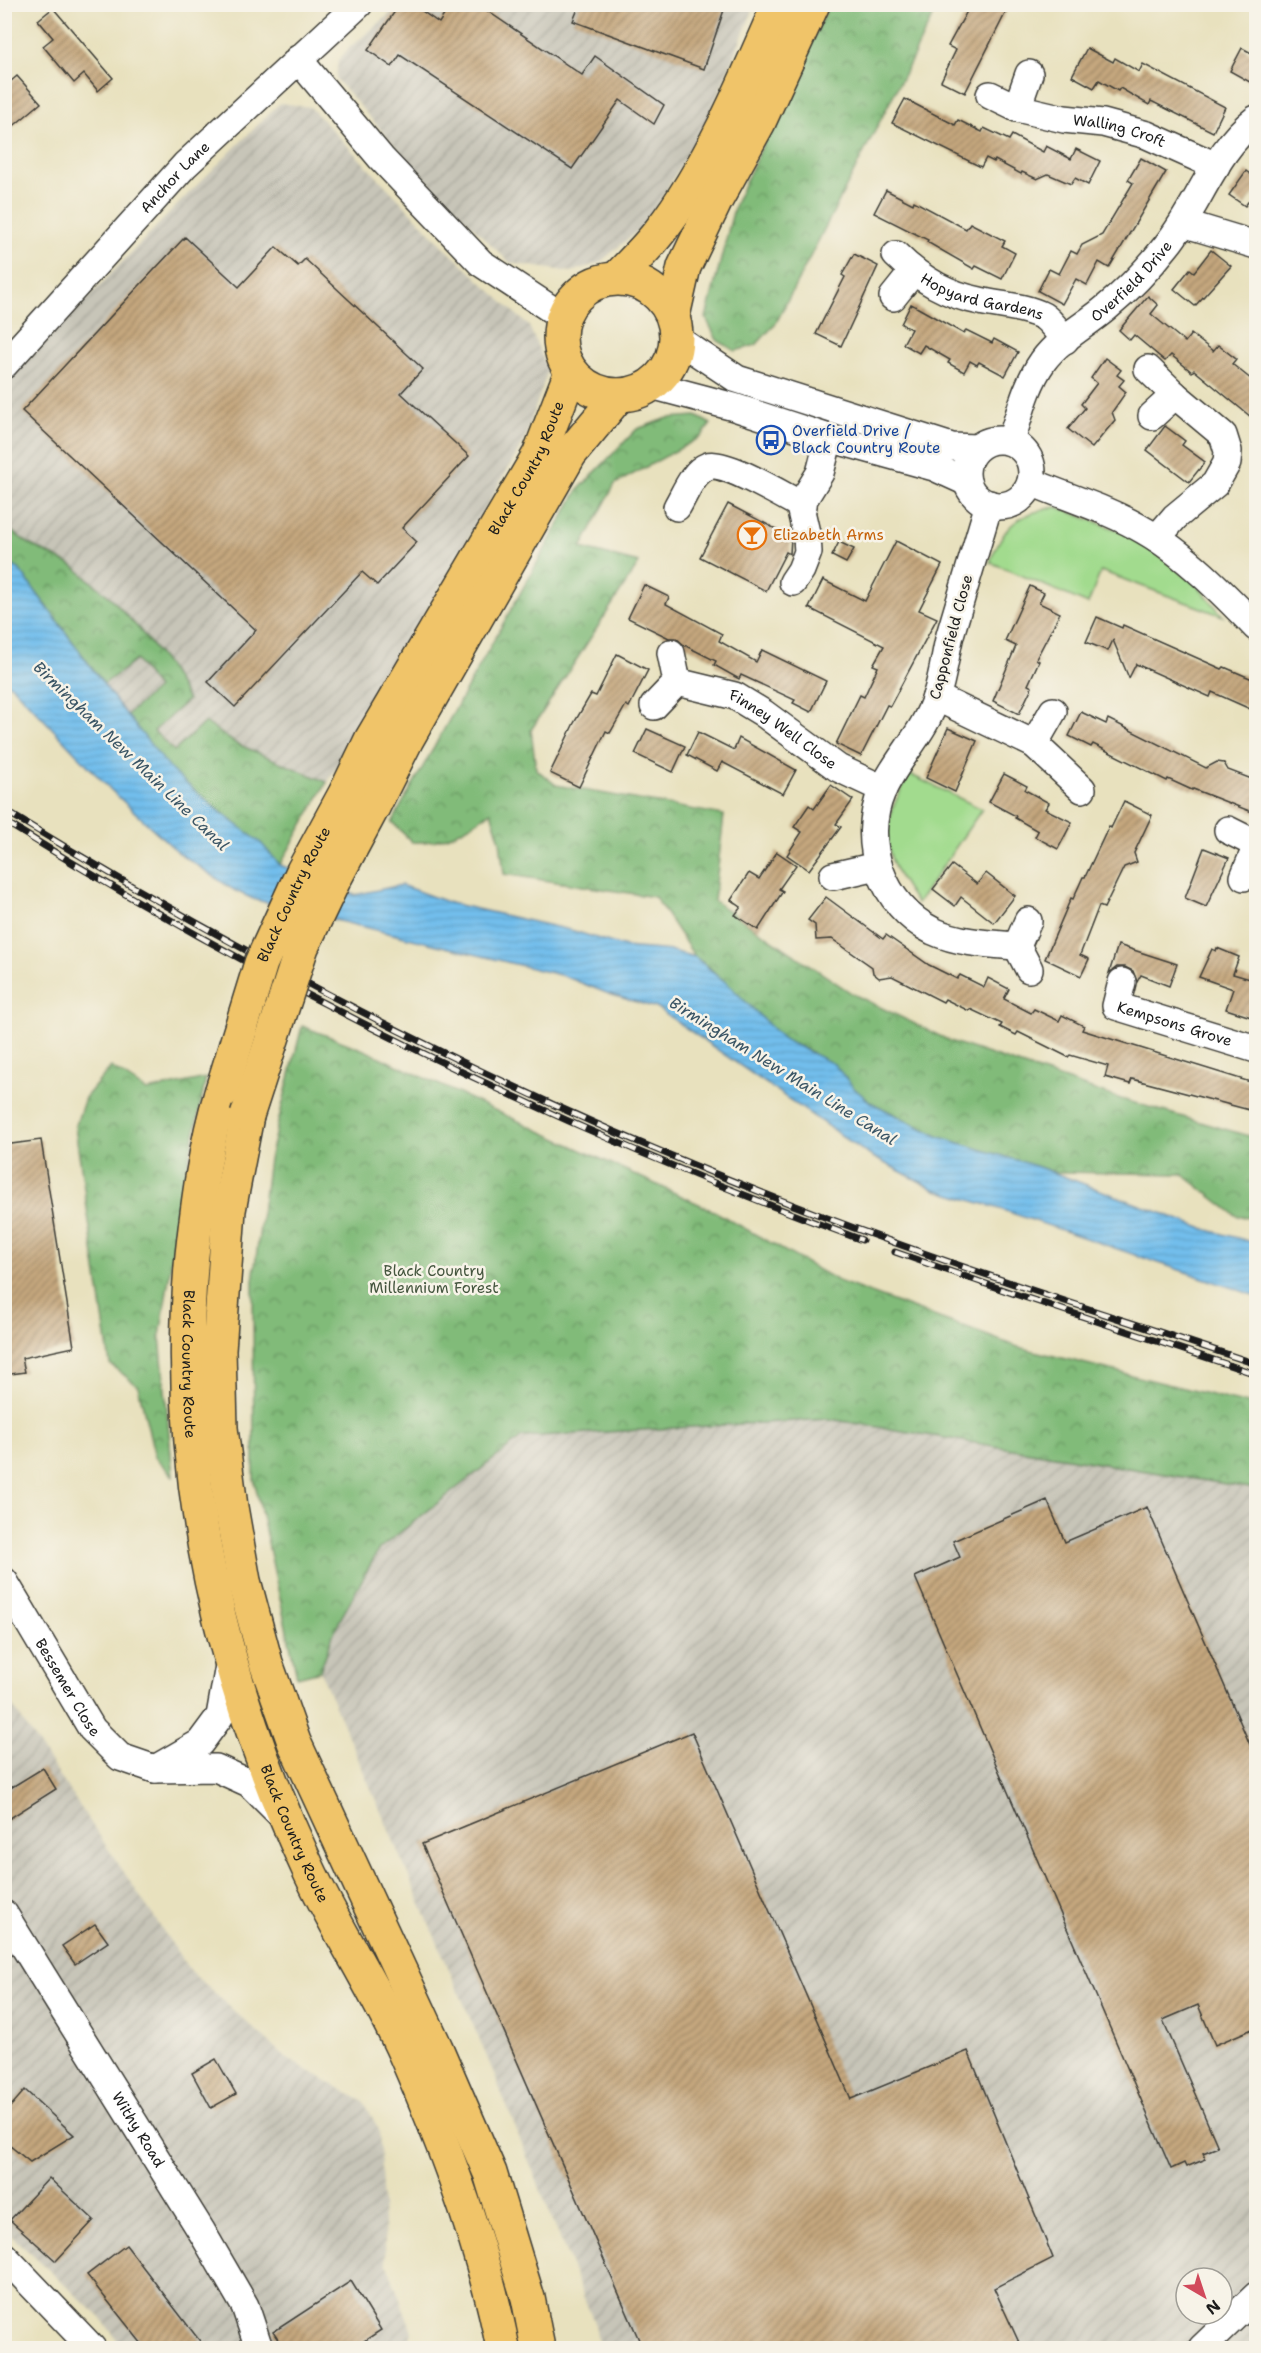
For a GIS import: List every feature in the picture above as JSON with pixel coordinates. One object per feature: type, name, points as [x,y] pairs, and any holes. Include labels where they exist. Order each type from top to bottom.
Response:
[{"type":"highway","points":[[617,278],[660,231],[695,178],[753,64],[779,4]]},
{"type":"highway","points":[[675,328],[668,305],[655,291],[639,282],[617,278],[603,280],[584,290],[574,299],[563,317],[560,344],[571,372],[581,382],[595,390],[619,395],[639,392],[651,386],[669,366],[675,328],[684,267],[716,200],[759,122],[813,4]]},
{"type":"highway","name":"Black Country Route","points":[[538,2349],[528,2298],[490,2174],[436,2048],[294,1742],[266,1663],[244,1581],[231,1507],[221,1428],[219,1350],[229,1210],[247,1116],[302,947],[334,880],[360,798],[371,740],[539,455],[571,372]]},
{"type":"highway","name":"Black Country Route","points":[[503,2349],[494,2301],[453,2176],[404,2053],[308,1868],[288,1822],[262,1759],[230,1660],[204,1552],[189,1429],[187,1325],[199,1187],[221,1093],[261,963],[303,871],[407,739],[570,454],[619,395]]},
{"type":"street","name":"Anchor Lane","points":[[4,365],[185,165],[358,4]]},
{"type":"street","points":[[298,59],[381,158],[481,263],[563,317]]},
{"type":"street","points":[[1017,108],[1029,74]]},
{"type":"street","name":"Walling Croft","points":[[990,94],[1017,108],[1064,119],[1103,123],[1147,135],[1216,166]]},
{"type":"street","name":"Overfield Drive","points":[[1011,441],[1028,385],[1045,359],[1125,291],[1166,246],[1183,223],[1216,166],[1235,139],[1257,119]]},
{"type":"street","points":[[1183,223],[1257,244]]},
{"type":"street","name":"Hopyard Gardens","points":[[893,297],[904,263],[951,293],[978,301],[1029,310],[1045,317],[1065,340]]},
{"type":"street","points":[[675,328],[737,380],[952,447],[976,448]]},
{"type":"street","points":[[1148,369],[1223,435],[1228,451],[1227,463],[1215,484],[1175,517],[1157,538]]},
{"type":"street","points":[[651,386],[734,407],[829,438],[938,468],[967,482]]},
{"type":"street","points":[[1152,416],[1175,395]]},
{"type":"street","points":[[793,582],[808,552],[802,506],[820,473],[829,438]]},
{"type":"street","points":[[994,439],[1011,441],[1029,456],[1032,469],[1031,482],[1018,500],[1003,506],[989,504],[973,494],[966,474],[968,461],[976,448],[994,439]]},
{"type":"street","points":[[677,507],[698,472],[709,466],[721,466],[738,473],[802,506]]},
{"type":"street","points":[[1031,482],[1121,518],[1157,538],[1257,627]]},
{"type":"street","name":"Capponfield Close","points":[[989,504],[950,637],[936,698],[922,730],[883,789],[877,806],[874,853],[877,866],[885,882],[902,906],[931,930],[1023,958],[1028,921]]},
{"type":"street","points":[[654,706],[677,682],[671,653]]},
{"type":"street","name":"Finney Well Close","points":[[677,682],[735,696],[763,713],[838,768],[883,789]]},
{"type":"street","points":[[936,698],[1034,744],[1082,789]]},
{"type":"street","points":[[1034,744],[1053,711]]},
{"type":"street","points":[[1228,830],[1257,846],[1244,877]]},
{"type":"street","points":[[833,876],[877,866]]},
{"type":"street","name":"Kempsons Grove","points":[[1122,981],[1116,1006],[1257,1049]]},
{"type":"street","name":"Bessemer Close","points":[[4,1581],[92,1729],[120,1757],[155,1768],[216,1768],[249,1783],[288,1822]]},
{"type":"street","points":[[155,1768],[200,1743],[220,1716],[230,1660]]},
{"type":"street","name":"Withy Road","points":[[4,1914],[202,2232],[245,2306],[259,2349]]},
{"type":"street","points":[[4,2256],[92,2349]]},
{"type":"street","points":[[1202,2349],[1257,2296]]},
{"type":"shaded area","points":[[401,5],[755,5],[709,117],[647,223],[599,263],[571,272],[510,263],[425,180],[336,79],[338,61],[349,48]]},
{"type":"shaded area","points":[[280,103],[310,107],[451,254],[529,326],[548,370],[524,441],[280,865],[172,771],[122,709],[19,569],[5,562],[4,384],[189,193]]},
{"type":"shaded area","points":[[829,1419],[1256,1490],[1256,2348],[599,2348],[595,2325],[487,2057],[320,1671],[335,1629],[379,1549],[522,1437]]},
{"type":"shaded area","points":[[4,1693],[190,1971],[286,2058],[364,2102],[379,2130],[386,2262],[412,2331],[408,2348],[123,2348],[101,2318],[5,2230]]},
{"type":"green space","points":[[829,5],[938,5],[776,323],[756,345],[735,351],[717,340],[706,318],[735,204]]},
{"type":"green space","points":[[696,416],[711,424],[701,437],[615,484],[581,548],[639,563],[531,730],[536,769],[556,785],[724,815],[714,901],[853,994],[950,1041],[1121,1099],[1256,1138],[1256,1216],[1238,1217],[1182,1174],[1054,1172],[940,1137],[870,1102],[811,1052],[783,1039],[709,967],[695,957],[655,897],[504,874],[500,841],[491,812],[454,834],[434,841],[412,842],[392,822],[578,490],[637,429],[668,418]]},
{"type":"green space","points":[[1057,507],[1138,538],[1199,587],[1223,616],[1101,571],[1088,604],[990,562],[1000,539],[1014,523],[1032,513]]},
{"type":"green space","points":[[4,526],[31,545],[73,566],[111,598],[140,630],[170,669],[188,700],[154,731],[174,751],[205,722],[235,743],[327,782],[280,865],[255,840],[187,785],[155,753],[127,715],[157,688],[136,660],[104,684],[19,569],[5,562]]},
{"type":"green space","points":[[909,774],[982,809],[917,904],[896,870],[888,835],[893,808]]},
{"type":"green space","name":"Black Country Millennium Forest","points":[[302,1026],[364,1050],[714,1211],[838,1281],[1018,1347],[1256,1406],[1256,1489],[829,1419],[522,1437],[379,1549],[335,1629],[320,1671],[297,1677],[254,1479],[253,1281],[269,1159]]},
{"type":"green space","points":[[111,1067],[147,1091],[206,1078],[182,1192],[160,1336],[173,1476],[155,1457],[138,1386],[110,1364],[75,1127],[85,1098]]},
{"type":"water","name":"Birmingham New Main Line Canal","points":[[5,562],[19,569],[122,709],[172,771],[261,843],[280,865],[355,895],[401,885],[450,903],[574,931],[625,947],[672,951],[695,957],[729,985],[783,1039],[834,1064],[854,1088],[870,1102],[899,1117],[940,1137],[1036,1166],[1201,1228],[1256,1243],[1256,1296],[997,1208],[936,1190],[871,1156],[657,1008],[609,994],[564,976],[253,899],[234,890],[179,853],[112,791],[12,686],[5,682]]},
{"type":"building","points":[[400,4],[412,4],[439,23],[451,4],[477,4],[582,75],[595,56],[664,105],[654,124],[620,100],[572,169],[400,55],[392,67],[368,50]]},
{"type":"building","points":[[580,4],[726,4],[704,69],[573,21]]},
{"type":"building","points":[[971,4],[1010,4],[965,93],[941,81],[956,50],[948,46]]},
{"type":"building","points":[[53,8],[113,78],[98,91],[84,74],[74,83],[43,46],[53,38],[38,20]]},
{"type":"building","points":[[1087,48],[1113,62],[1115,58],[1139,72],[1143,64],[1225,107],[1213,132],[1151,101],[1149,105],[1120,88],[1118,91],[1099,80],[1094,88],[1072,76]]},
{"type":"building","points":[[1242,48],[1257,56],[1257,86],[1230,71]]},
{"type":"building","points":[[17,76],[41,103],[4,134],[4,87]]},
{"type":"building","points":[[905,99],[955,125],[958,120],[982,132],[984,128],[1009,140],[1012,135],[1043,152],[1046,146],[1071,159],[1076,149],[1100,161],[1088,185],[1075,178],[1071,184],[1048,174],[1037,179],[986,158],[981,167],[892,123]]},
{"type":"building","points":[[1141,158],[1166,172],[1109,268],[1099,262],[1087,285],[1076,279],[1062,304],[1038,291],[1049,269],[1059,274],[1071,251],[1077,254],[1082,245],[1102,235],[1133,183],[1128,180]]},
{"type":"building","points":[[1246,171],[1257,179],[1257,190],[1245,206],[1229,195]]},
{"type":"building","points":[[886,190],[913,204],[914,201],[966,229],[970,223],[1005,241],[1002,246],[1015,253],[1002,279],[976,266],[974,269],[927,242],[928,240],[874,213]]},
{"type":"building","points":[[185,237],[239,287],[276,247],[298,266],[305,259],[423,369],[401,393],[469,456],[402,528],[417,542],[377,585],[362,572],[235,707],[208,682],[256,630],[22,411]]},
{"type":"building","points":[[1211,250],[1231,266],[1195,306],[1174,289],[1190,269],[1194,272]]},
{"type":"building","points":[[854,254],[878,266],[841,346],[816,334],[845,277],[842,275]]},
{"type":"building","points":[[1148,296],[1158,305],[1151,314],[1185,342],[1191,334],[1213,351],[1218,345],[1236,359],[1232,364],[1257,384],[1257,422],[1194,370],[1192,372],[1171,355],[1165,361],[1134,335],[1130,340],[1119,330]]},
{"type":"building","points":[[911,304],[964,334],[966,330],[992,343],[994,339],[1018,352],[1005,376],[979,362],[977,365],[970,361],[964,372],[948,363],[950,360],[924,345],[919,353],[903,344],[911,329],[901,324]]},
{"type":"building","points":[[1105,358],[1121,370],[1117,375],[1124,380],[1119,386],[1126,392],[1112,412],[1115,420],[1092,448],[1068,429],[1085,408],[1081,404],[1097,383],[1091,378]]},
{"type":"building","points":[[1165,426],[1185,441],[1182,445],[1205,462],[1189,482],[1147,450]]},
{"type":"building","points":[[728,504],[791,537],[790,554],[786,552],[766,591],[700,557]]},
{"type":"building","points":[[896,541],[942,565],[919,610],[937,618],[890,706],[887,705],[861,756],[836,744],[860,695],[864,697],[878,667],[873,665],[884,646],[809,608],[823,580],[865,601]]},
{"type":"building","points":[[839,542],[854,549],[846,563],[832,556]]},
{"type":"building","points":[[644,585],[669,597],[666,604],[722,634],[719,641],[756,662],[762,650],[826,681],[811,712],[793,703],[795,700],[741,675],[739,679],[714,665],[716,661],[684,645],[676,638],[669,638],[628,618]]},
{"type":"building","points":[[1030,586],[1044,593],[1039,603],[1060,613],[1036,659],[1039,661],[1028,685],[1032,687],[1019,714],[993,701],[1016,646],[1005,641]]},
{"type":"building","points":[[1097,617],[1122,628],[1123,625],[1222,669],[1224,667],[1257,681],[1257,712],[1212,692],[1210,697],[1136,664],[1129,678],[1113,640],[1108,651],[1086,642]]},
{"type":"building","points":[[617,654],[648,670],[629,707],[626,705],[610,733],[606,731],[579,787],[550,773],[574,723],[591,694],[596,696]]},
{"type":"building","points":[[1081,712],[1106,724],[1108,719],[1206,768],[1217,762],[1224,763],[1228,770],[1257,781],[1257,814],[1168,779],[1167,781],[1093,744],[1091,747],[1069,736]]},
{"type":"building","points":[[948,728],[977,741],[955,792],[926,778]]},
{"type":"building","points":[[647,729],[685,746],[673,772],[635,754]]},
{"type":"building","points":[[698,732],[734,750],[739,738],[796,770],[783,794],[722,762],[717,771],[687,755]]},
{"type":"building","points":[[1004,774],[1027,786],[1025,790],[1049,803],[1045,809],[1072,822],[1058,849],[1035,837],[1038,831],[1015,818],[1016,816],[989,802]]},
{"type":"building","points":[[831,785],[853,800],[836,824],[841,827],[809,870],[787,855],[802,832],[794,827],[809,805],[814,809]]},
{"type":"building","points":[[1124,801],[1152,815],[1134,853],[1137,862],[1124,867],[1104,908],[1099,906],[1080,955],[1089,959],[1081,976],[1045,959],[1071,898],[1073,899]]},
{"type":"building","points":[[1204,848],[1229,858],[1206,907],[1185,898]]},
{"type":"building","points":[[777,852],[796,865],[779,889],[783,891],[758,930],[735,915],[741,907],[731,900],[749,873],[759,879]]},
{"type":"building","points":[[952,865],[977,884],[986,873],[1015,896],[994,923],[961,897],[955,906],[933,889]]},
{"type":"building","points":[[826,897],[883,939],[886,935],[929,965],[957,979],[960,975],[984,987],[988,978],[1009,989],[1004,999],[1031,1013],[1034,1009],[1059,1021],[1062,1015],[1084,1026],[1082,1030],[1257,1084],[1257,1112],[1132,1079],[1130,1084],[1105,1077],[1108,1066],[1070,1055],[1068,1057],[1018,1032],[1016,1035],[1000,1027],[1002,1024],[970,1009],[969,1011],[945,999],[943,1002],[892,976],[879,978],[873,973],[872,967],[832,939],[816,940],[815,925],[808,920]]},
{"type":"building","points":[[1118,945],[1177,964],[1169,986],[1141,975],[1137,982],[1133,971],[1125,967],[1117,967],[1109,973]]},
{"type":"building","points":[[1217,948],[1239,957],[1233,974],[1257,981],[1257,1000],[1251,1017],[1226,1009],[1233,989],[1199,977],[1212,949],[1216,951]]},
{"type":"building","points":[[41,1140],[74,1347],[22,1358],[25,1372],[4,1375],[4,1145]]},
{"type":"building","points":[[1047,1500],[1065,1542],[1147,1507],[1257,1761],[1257,2027],[1215,2045],[1198,2005],[1163,2020],[1218,2147],[1203,2153],[1206,2159],[1186,2167],[1184,2163],[1171,2169],[915,1577],[960,1557],[953,1541]]},
{"type":"building","points":[[692,1732],[851,2099],[968,2051],[1053,2258],[994,2288],[1022,2349],[643,2349],[422,1844]]},
{"type":"building","points":[[43,1768],[56,1789],[4,1822],[4,1792]]},
{"type":"building","points":[[95,1924],[108,1942],[75,1964],[62,1946]]},
{"type":"building","points":[[216,2059],[236,2094],[211,2108],[192,2073]]},
{"type":"building","points":[[25,2090],[74,2135],[30,2162],[4,2141],[4,2114]]},
{"type":"building","points":[[49,2178],[94,2220],[56,2261],[10,2220]]},
{"type":"building","points":[[126,2245],[206,2349],[146,2349],[87,2275]]},
{"type":"building","points":[[351,2281],[381,2330],[352,2349],[284,2349],[273,2332]]},
{"type":"railway","points":[[4,810],[151,897],[301,980],[453,1058],[608,1129],[748,1187],[890,1241],[1256,1364]]},
{"type":"railway","points":[[4,821],[210,942],[422,1053],[639,1152],[862,1240]]},
{"type":"railway","points":[[895,1252],[1256,1374]]},
{"type":"place","name":"Overfield Drive / Black Country Route","points":[[771,440]]},
{"type":"place","name":"Elizabeth Arms","points":[[752,535]]}]
